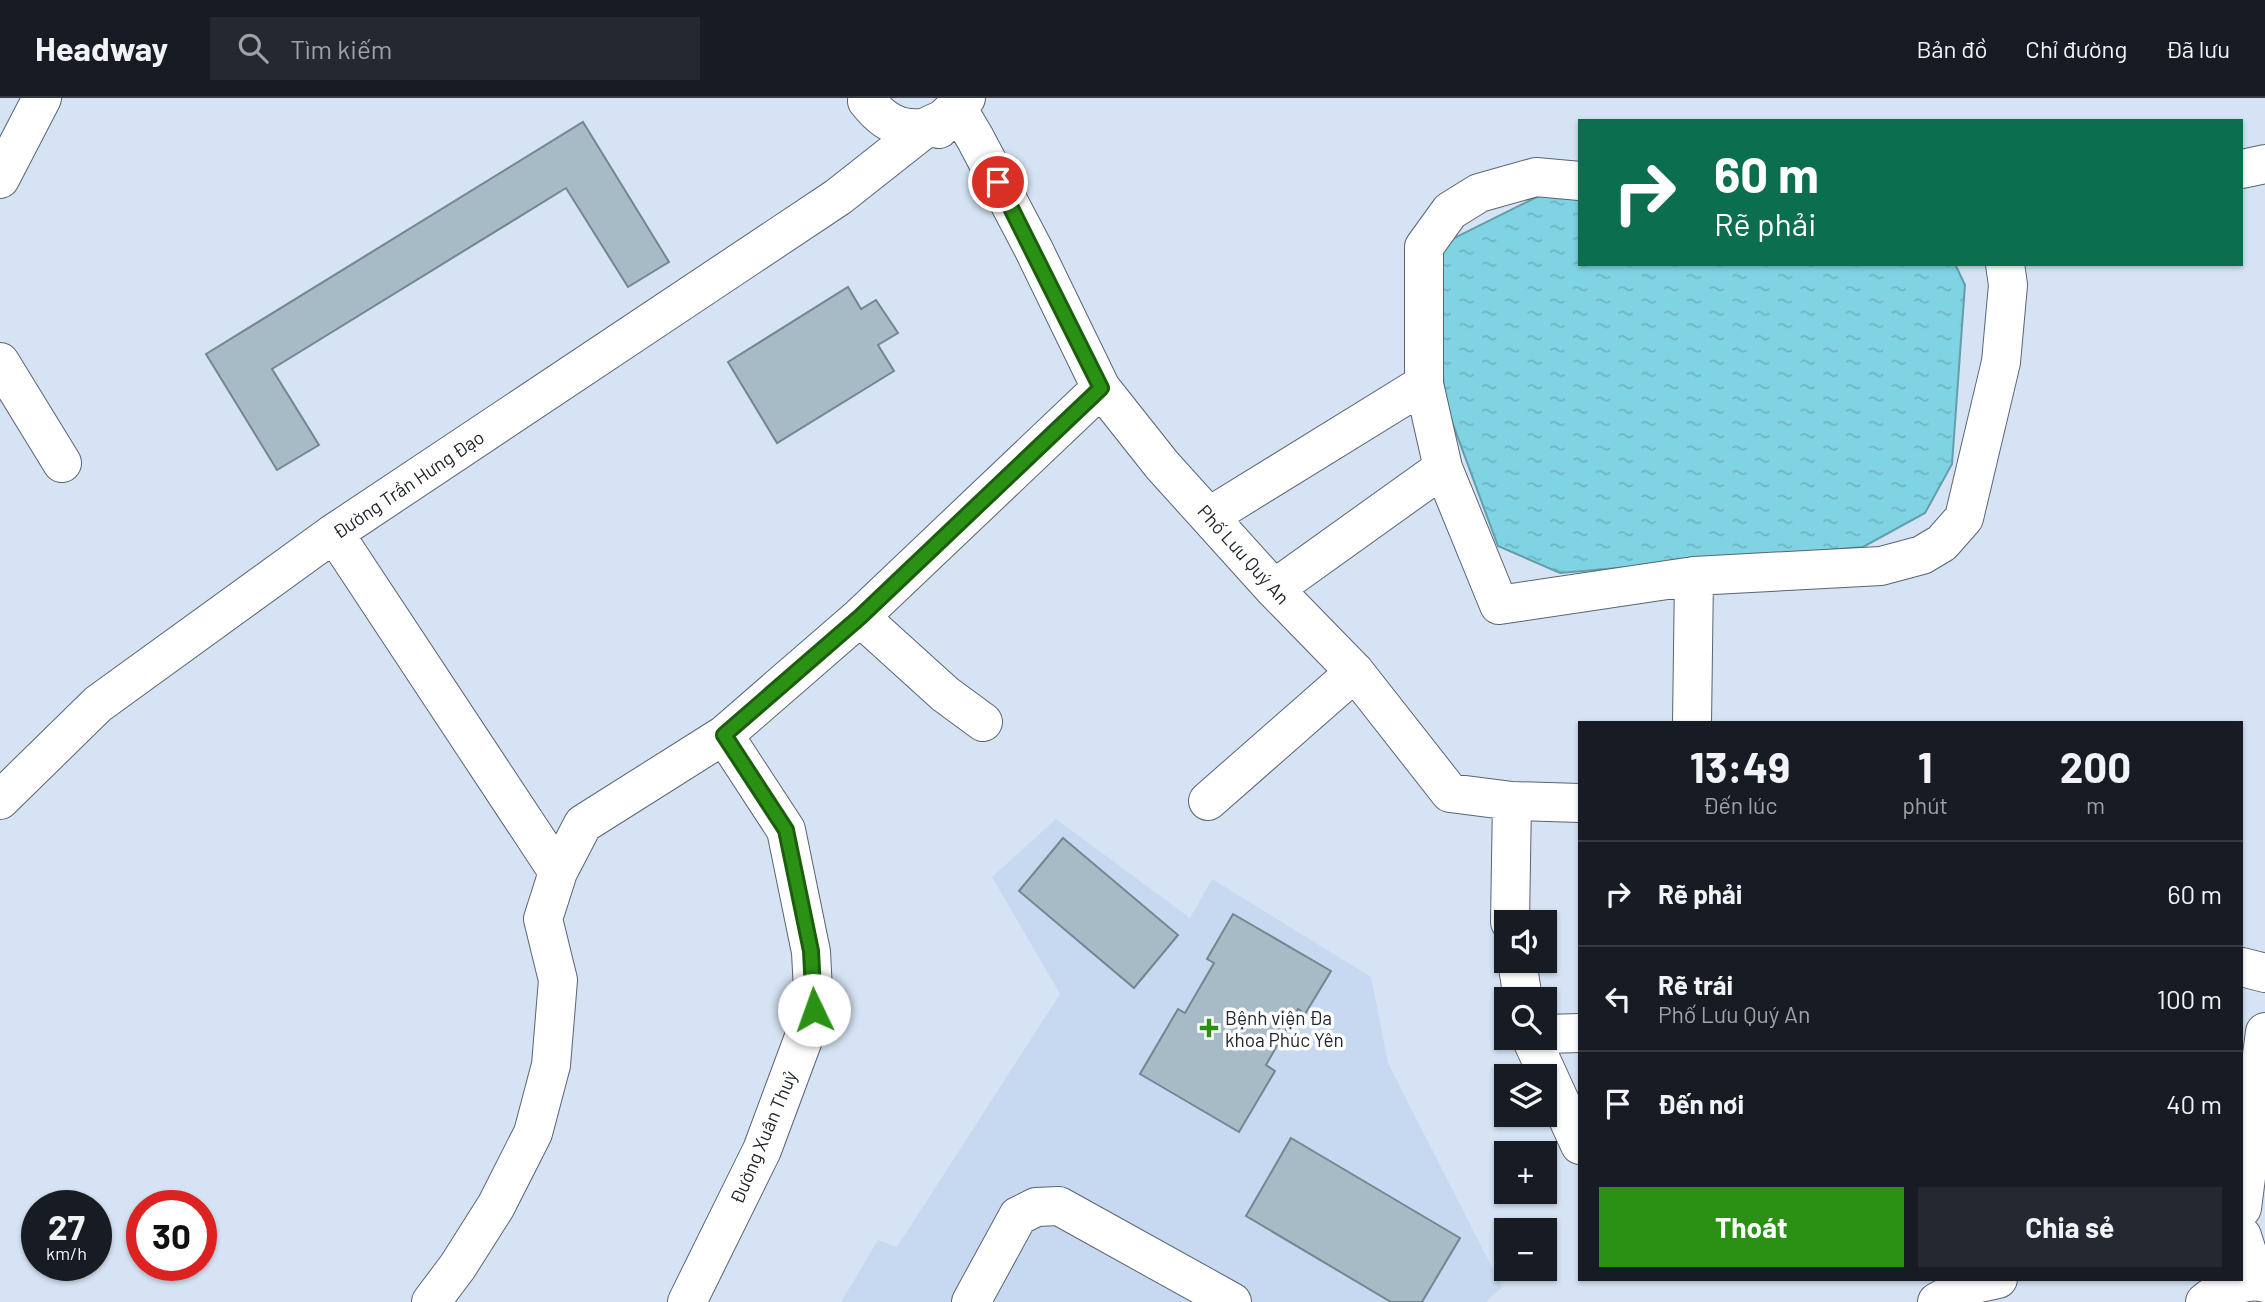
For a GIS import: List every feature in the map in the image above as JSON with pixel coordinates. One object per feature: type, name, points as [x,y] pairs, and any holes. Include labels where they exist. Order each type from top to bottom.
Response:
[{"type":"street","points":[[0,179],[42,98]]},
{"type":"street","points":[[867,99],[878,114],[893,124],[910,128],[952,107]]},
{"type":"street","points":[[838,197],[858,170],[865,148],[869,125],[867,99]]},
{"type":"street","name":"Phố Lưu Quý An","points":[[952,107],[975,138],[1101,388],[1162,464],[1274,589],[1355,672],[1450,793],[1512,802],[1578,803]]},
{"type":"street","name":"Đường Trần Hưng Đạo","points":[[0,800],[98,704],[334,533],[838,197],[952,107]]},
{"type":"street","points":[[2243,169],[2265,164]]},
{"type":"street","points":[[1578,181],[1536,177],[1479,193],[1450,211],[1424,247],[1424,384],[1443,468],[1499,605],[1694,576],[1881,566],[1922,555],[1942,543],[1965,518],[2001,362],[2008,285],[2005,266]]},
{"type":"street","points":[[0,362],[62,463]]},
{"type":"street","points":[[1210,516],[1424,384]]},
{"type":"street","points":[[431,1302],[458,1266],[496,1206],[533,1133],[551,1065],[558,980],[543,919],[558,872],[583,824],[724,735],[860,617],[1101,388]]},
{"type":"street","points":[[1274,589],[1443,468]]},
{"type":"street","points":[[334,533],[558,872]]},
{"type":"street","points":[[1692,721],[1694,576]]},
{"type":"street","points":[[860,617],[945,694],[983,722]]},
{"type":"street","points":[[1208,800],[1355,672]]},
{"type":"street","name":"Đường Xuân Thuỷ","points":[[687,1302],[762,1150],[814,1010],[811,951],[786,830],[724,735]]},
{"type":"street","points":[[1510,910],[1512,802]]},
{"type":"street","points":[[2243,967],[2265,974]]},
{"type":"street","points":[[1557,1034],[1578,1033]]},
{"type":"street","points":[[1536,1050],[1578,1141]]},
{"type":"street","points":[[2243,1197],[2256,1056]]},
{"type":"street","points":[[971,1302],[1018,1216],[1036,1207],[1059,1206],[1232,1302]]},
{"type":"street","points":[[2205,1302],[2217,1292],[2261,1281],[2243,1238]]},
{"type":"street","points":[[1937,1302],[1966,1286],[1989,1281]]},
{"type":"shaded area","name":"Bệnh viện Đa khoa Phúc Yên","points":[[1056,819],[1190,918],[1212,879],[1371,977],[1388,1063],[1494,1271],[1494,1281],[1499,1281],[1502,1287],[1486,1302],[841,1302],[878,1240],[897,1247],[1060,994],[992,877]]},
{"type":"water","points":[[1549,191],[1578,194],[1578,266],[1956,266],[1965,285],[1952,464],[1925,513],[1863,547],[1560,573],[1498,546],[1444,400],[1438,246]]},
{"type":"building","points":[[583,122],[669,262],[628,287],[566,188],[272,369],[319,445],[277,470],[206,354]]},
{"type":"building","points":[[848,287],[861,309],[876,300],[898,333],[878,345],[894,371],[777,443],[728,362]]},
{"type":"building","points":[[1063,838],[1178,935],[1134,988],[1019,891]]},
{"type":"building","points":[[1233,914],[1331,971],[1305,1014],[1298,1009],[1266,1065],[1275,1071],[1239,1132],[1140,1074],[1178,1009],[1185,1013],[1214,963],[1207,959]]},
{"type":"building","points":[[1291,1138],[1460,1238],[1422,1302],[1391,1302],[1246,1216]]},
{"type":"place","name":"Bệnh viện Đa khoa Phúc Yên","points":[[1209,1028]]},
{"type":"route","points":[[814,1010],[811,951],[786,830],[724,735],[860,617],[1101,388],[998,182]]}]
